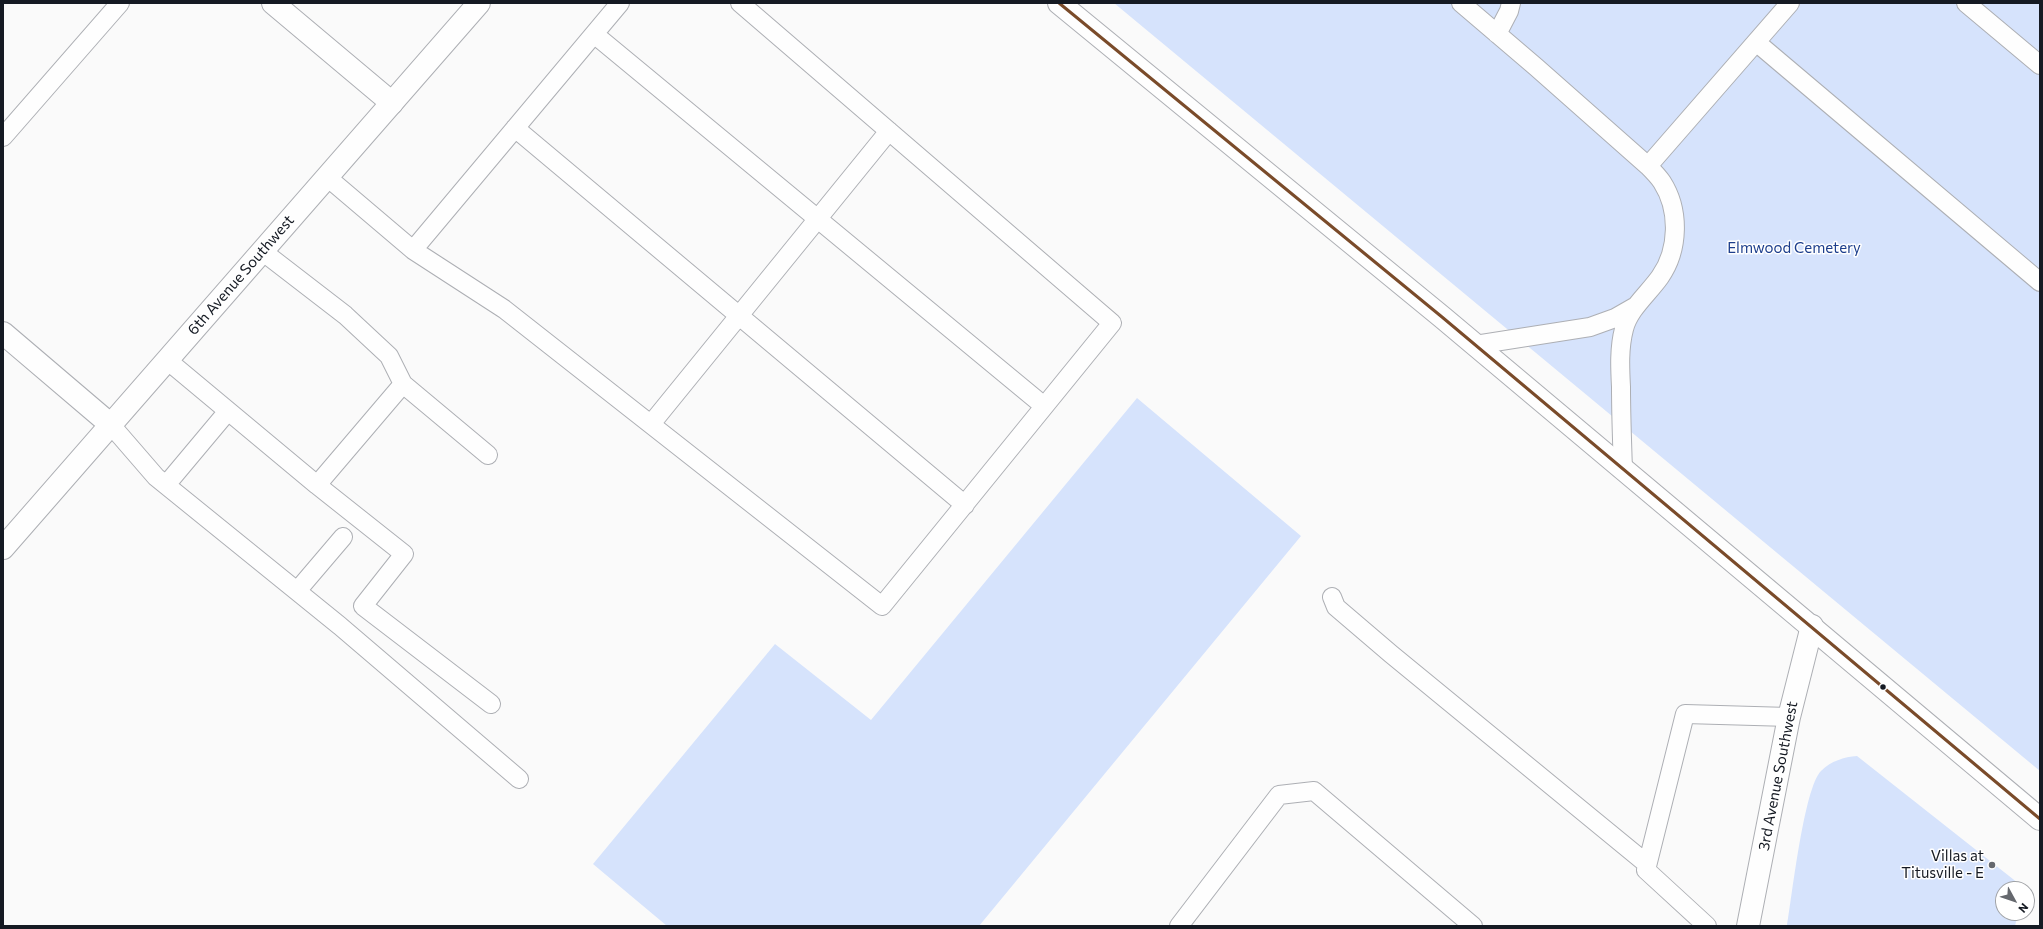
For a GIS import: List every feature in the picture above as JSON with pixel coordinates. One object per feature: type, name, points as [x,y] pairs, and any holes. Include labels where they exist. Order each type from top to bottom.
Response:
[{"type":"main road","points":[[273,3],[392,102]]},
{"type":"main road","name":"6th Avenue Southwest","points":[[3,548],[479,3]]},
{"type":"main road","points":[[1059,3],[1475,345],[1812,626],[2040,819]]},
{"type":"main road","points":[[3,334],[111,425]]},
{"type":"main road","name":"3rd Avenue Southwest","points":[[1748,926],[1789,717],[1812,626]]},
{"type":"lane","points":[[3,137],[120,3]]},
{"type":"lane","points":[[413,250],[620,3]]},
{"type":"lane","points":[[327,177],[413,250],[504,308],[882,606],[1112,323],[740,3]]},
{"type":"lane","points":[[1460,3],[1648,166],[1662,183],[1671,203],[1675,224],[1674,245],[1668,262],[1660,276],[1636,305],[1624,328],[1620,352],[1623,469]]},
{"type":"lane","points":[[1497,34],[1509,11],[1511,3]]},
{"type":"lane","points":[[1648,166],[1790,3]]},
{"type":"lane","points":[[1966,3],[2040,65]]},
{"type":"lane","points":[[594,34],[1044,406]]},
{"type":"lane","points":[[1756,42],[2040,282]]},
{"type":"lane","points":[[515,128],[965,504]]},
{"type":"lane","points":[[651,424],[889,131]]},
{"type":"lane","points":[[262,251],[345,315],[389,356],[403,384],[488,455]]},
{"type":"lane","points":[[1475,345],[1590,327],[1615,318],[1636,305]]},
{"type":"lane","points":[[167,360],[316,485],[404,554],[363,606],[491,704]]},
{"type":"lane","points":[[316,485],[403,384]]},
{"type":"lane","points":[[166,485],[228,411]]},
{"type":"lane","points":[[111,425],[156,477],[297,591],[519,779]]},
{"type":"lane","points":[[297,591],[343,537]]},
{"type":"lane","points":[[1332,597],[1336,607],[1391,654],[1647,864]]},
{"type":"lane","points":[[1707,926],[1646,870],[1684,714],[1789,717]]},
{"type":"lane","points":[[1179,926],[1278,795],[1314,791],[1473,926]]},
{"type":"green space","name":"Elmwood Cemetery","points":[[1114,3],[2040,3],[2040,771]]},
{"type":"green space","points":[[1137,398],[1301,536],[979,926],[667,926],[593,864],[775,644],[871,720]]},
{"type":"green space","points":[[1857,756],[2015,881],[1995,881],[1995,921],[2016,921],[2015,926],[1787,926],[1804,820],[1815,781],[1821,771],[1833,762],[1847,757]]},
{"type":"transit line","points":[[1059,3],[1442,317],[2040,819]]},
{"type":"place","name":"Villas at Titusville - E","points":[[1992,865]]}]
